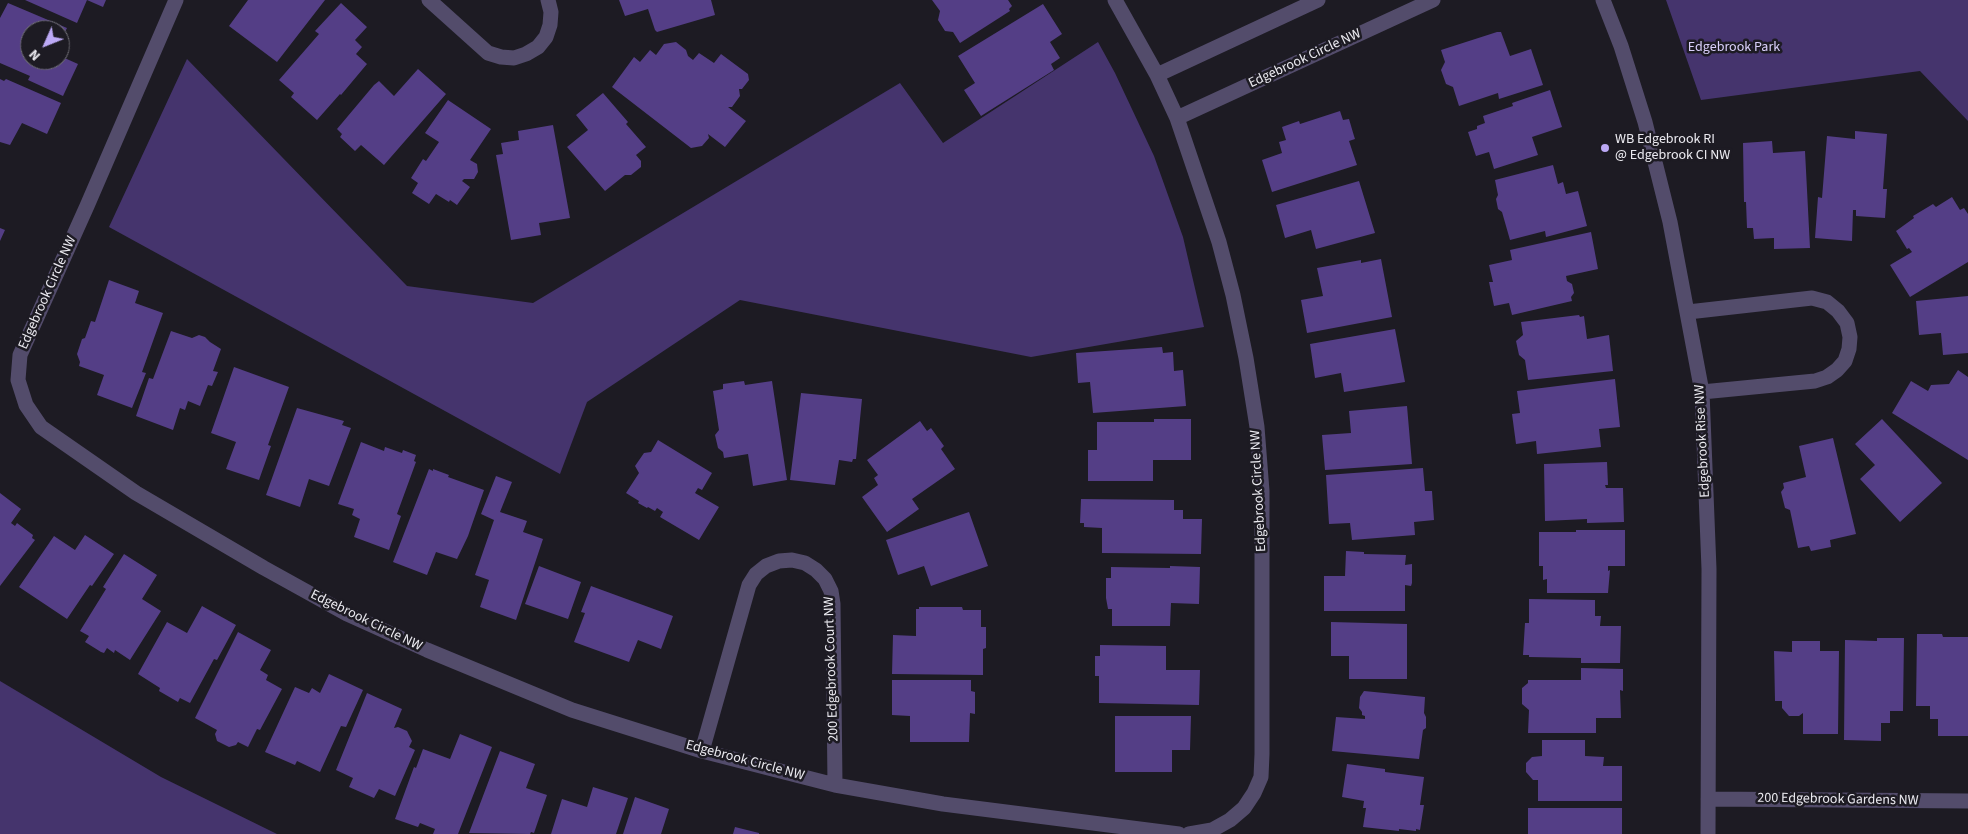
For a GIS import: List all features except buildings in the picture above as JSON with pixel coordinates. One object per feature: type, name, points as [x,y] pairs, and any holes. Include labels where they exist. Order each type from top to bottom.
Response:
[{"type":"street","name":"Edgebrook Circle NW","points":[[176,0],[88,206],[20,355],[18,380],[26,405],[40,428],[136,492],[264,568],[347,614],[427,650],[572,710],[702,751],[835,785],[943,804],[1179,834]]},
{"type":"street","points":[[428,0],[488,53],[501,58],[514,58],[538,47],[546,37],[550,25],[551,12],[548,0]]},
{"type":"street","name":"Edgebrook Circle NW","points":[[1115,0],[1157,75],[1177,118],[1219,242],[1233,295],[1246,358],[1257,427],[1262,491],[1261,777],[1254,793],[1244,808],[1230,820],[1212,830],[1189,834]]},
{"type":"street","points":[[1157,75],[1318,0]]},
{"type":"street","name":"Edgebrook Circle NW","points":[[1177,118],[1433,0]]},
{"type":"street","name":"Edgebrook Rise NW","points":[[1603,0],[1621,46],[1645,122],[1670,222],[1702,392],[1709,569],[1708,834]]},
{"type":"street","points":[[1688,312],[1812,298],[1827,302],[1838,311],[1846,323],[1850,337],[1849,349],[1844,361],[1827,378],[1815,381],[1702,392]]},
{"type":"street","name":"200 Edgebrook Court NW","points":[[702,751],[748,585],[756,574],[766,566],[779,561],[792,560],[805,563],[825,579],[831,591],[833,604],[835,785]]},
{"type":"street","name":"200 Edgebrook Gardens NW","points":[[1708,798],[1968,801]]},
{"type":"green space","name":"Edgebrook Park","points":[[1666,0],[1968,0],[1968,121],[1920,71],[1701,100]]},
{"type":"green space","points":[[1098,42],[1115,73],[1154,156],[1183,237],[1204,327],[1031,357],[740,300],[587,402],[560,474],[109,227],[187,59],[407,286],[533,303],[900,83],[943,143]]},
{"type":"green space","points":[[0,681],[161,777],[277,834],[0,834]]},
{"type":"place","name":"WB Edgebrook RI @ Edgebrook CI NW","points":[[1605,148]]}]
